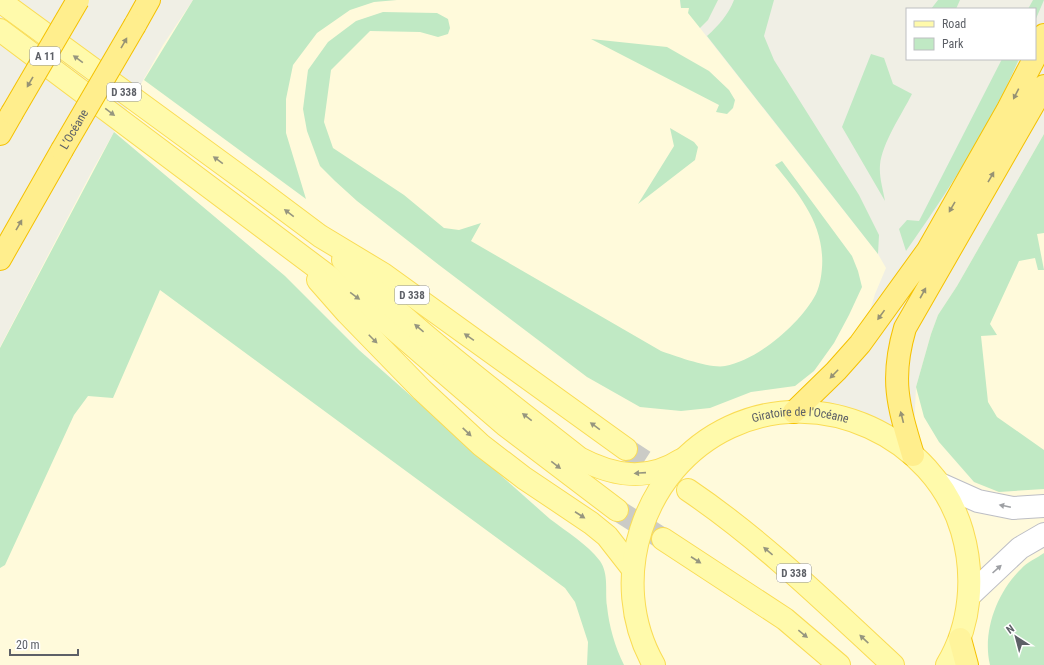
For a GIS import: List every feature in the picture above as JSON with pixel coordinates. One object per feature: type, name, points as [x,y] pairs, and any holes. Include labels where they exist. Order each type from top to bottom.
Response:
[{"type":"highway","name":"A 11","points":[[0,134],[78,0]]},
{"type":"highway","name":"L’Océane","points":[[0,259],[150,0]]},
{"type":"highway","points":[[1036,54],[1044,36]]},
{"type":"highway","points":[[794,412],[836,371],[860,344],[928,250],[1007,111],[1033,60]]},
{"type":"highway","points":[[913,455],[901,415],[896,371],[899,349],[905,328],[1044,86]]},
{"type":"highway","points":[[960,639],[967,665]]},
{"type":"main road","name":"D 338","points":[[0,2],[320,236],[383,274],[626,449]]},
{"type":"main road","name":"D 338","points":[[0,30],[360,300],[505,425],[617,510]]},
{"type":"main road","name":"D 338","points":[[320,236],[371,288],[481,381],[579,458],[614,473],[631,474],[661,470],[672,466],[688,455]]},
{"type":"main road","name":"D 338","points":[[290,248],[353,319],[422,390],[476,440],[524,478],[591,522],[607,536],[632,568]]},
{"type":"main road","name":"Giratoire de l'Océane","points":[[654,665],[639,632],[634,612],[632,568],[640,530],[648,509],[668,477],[688,455],[706,441],[730,426],[757,418],[794,412],[837,416],[858,422],[896,441],[913,455],[940,484],[953,506],[965,540],[970,574],[969,596],[960,639],[947,665]]},
{"type":"main road","name":"D 338","points":[[688,490],[718,510],[765,549],[893,665]]},
{"type":"main road","points":[[663,538],[784,619],[839,665]]},
{"type":"street","points":[[940,484],[985,502],[1013,508],[1044,506]]},
{"type":"street","points":[[969,596],[1020,548],[1044,534]]},
{"type":"shaded area","points":[[193,0],[680,0],[681,8],[690,8],[700,28],[878,254],[886,268],[875,294],[860,344],[794,412],[913,454],[916,387],[938,315],[957,286],[1044,134],[1044,665],[0,665],[0,347],[92,171],[163,45]]},
{"type":"green space","points":[[193,0],[397,0],[374,2],[350,10],[317,33],[293,65],[286,99],[286,133],[306,199],[144,80]]},
{"type":"green space","points":[[680,0],[718,0],[708,20],[700,28],[688,13],[689,8],[681,8]]},
{"type":"green space","points":[[734,0],[774,0],[764,36],[774,60],[859,195],[879,235],[878,254],[707,36],[723,20]]},
{"type":"green space","points":[[938,0],[960,0],[956,8],[932,8]]},
{"type":"green space","points":[[1033,0],[1044,0],[1036,19],[1036,8],[1029,8]]},
{"type":"green space","points":[[383,12],[437,13],[448,19],[450,28],[448,34],[438,37],[420,32],[370,31],[331,70],[324,122],[333,148],[404,195],[444,228],[459,230],[481,223],[471,241],[661,351],[693,362],[711,366],[725,366],[738,362],[751,356],[777,339],[800,317],[809,305],[818,290],[822,270],[820,242],[817,230],[806,207],[775,165],[782,161],[852,256],[862,287],[834,343],[814,371],[795,386],[751,392],[710,408],[681,411],[640,407],[587,377],[357,201],[320,166],[307,131],[303,109],[308,70],[328,42],[356,21]]},
{"type":"green space","points":[[591,39],[667,47],[709,71],[729,90],[735,100],[733,108],[727,114],[716,112],[719,105]]},
{"type":"green space","points":[[871,54],[884,58],[893,84],[912,94],[884,147],[880,165],[880,174],[885,201],[842,127]]},
{"type":"green space","points":[[1001,60],[1019,60],[982,134],[953,182],[906,251],[899,229],[907,220],[919,221]]},
{"type":"green space","points":[[670,128],[694,142],[698,147],[695,160],[638,204],[674,146]]},
{"type":"green space","points":[[114,132],[285,276],[359,350],[550,519],[576,538],[595,555],[605,571],[609,621],[615,644],[624,665],[587,665],[588,642],[575,602],[565,588],[160,290],[113,398],[88,396],[74,415],[5,565],[0,568],[0,348]]},
{"type":"green space","points":[[1044,134],[1044,233],[1037,234],[1044,270],[1038,270],[1035,258],[1019,261],[990,324],[997,335],[981,336],[988,402],[997,417],[1044,450],[1044,489],[999,492],[974,482],[939,442],[924,417],[916,387],[938,315],[957,286]]},
{"type":"green space","points":[[1044,553],[1044,665],[990,665],[988,639],[990,626],[999,601],[1012,578],[1029,562]]},
{"type":"tunnel","points":[[626,449],[672,479]]},
{"type":"tunnel","points":[[617,510],[663,539]]}]
